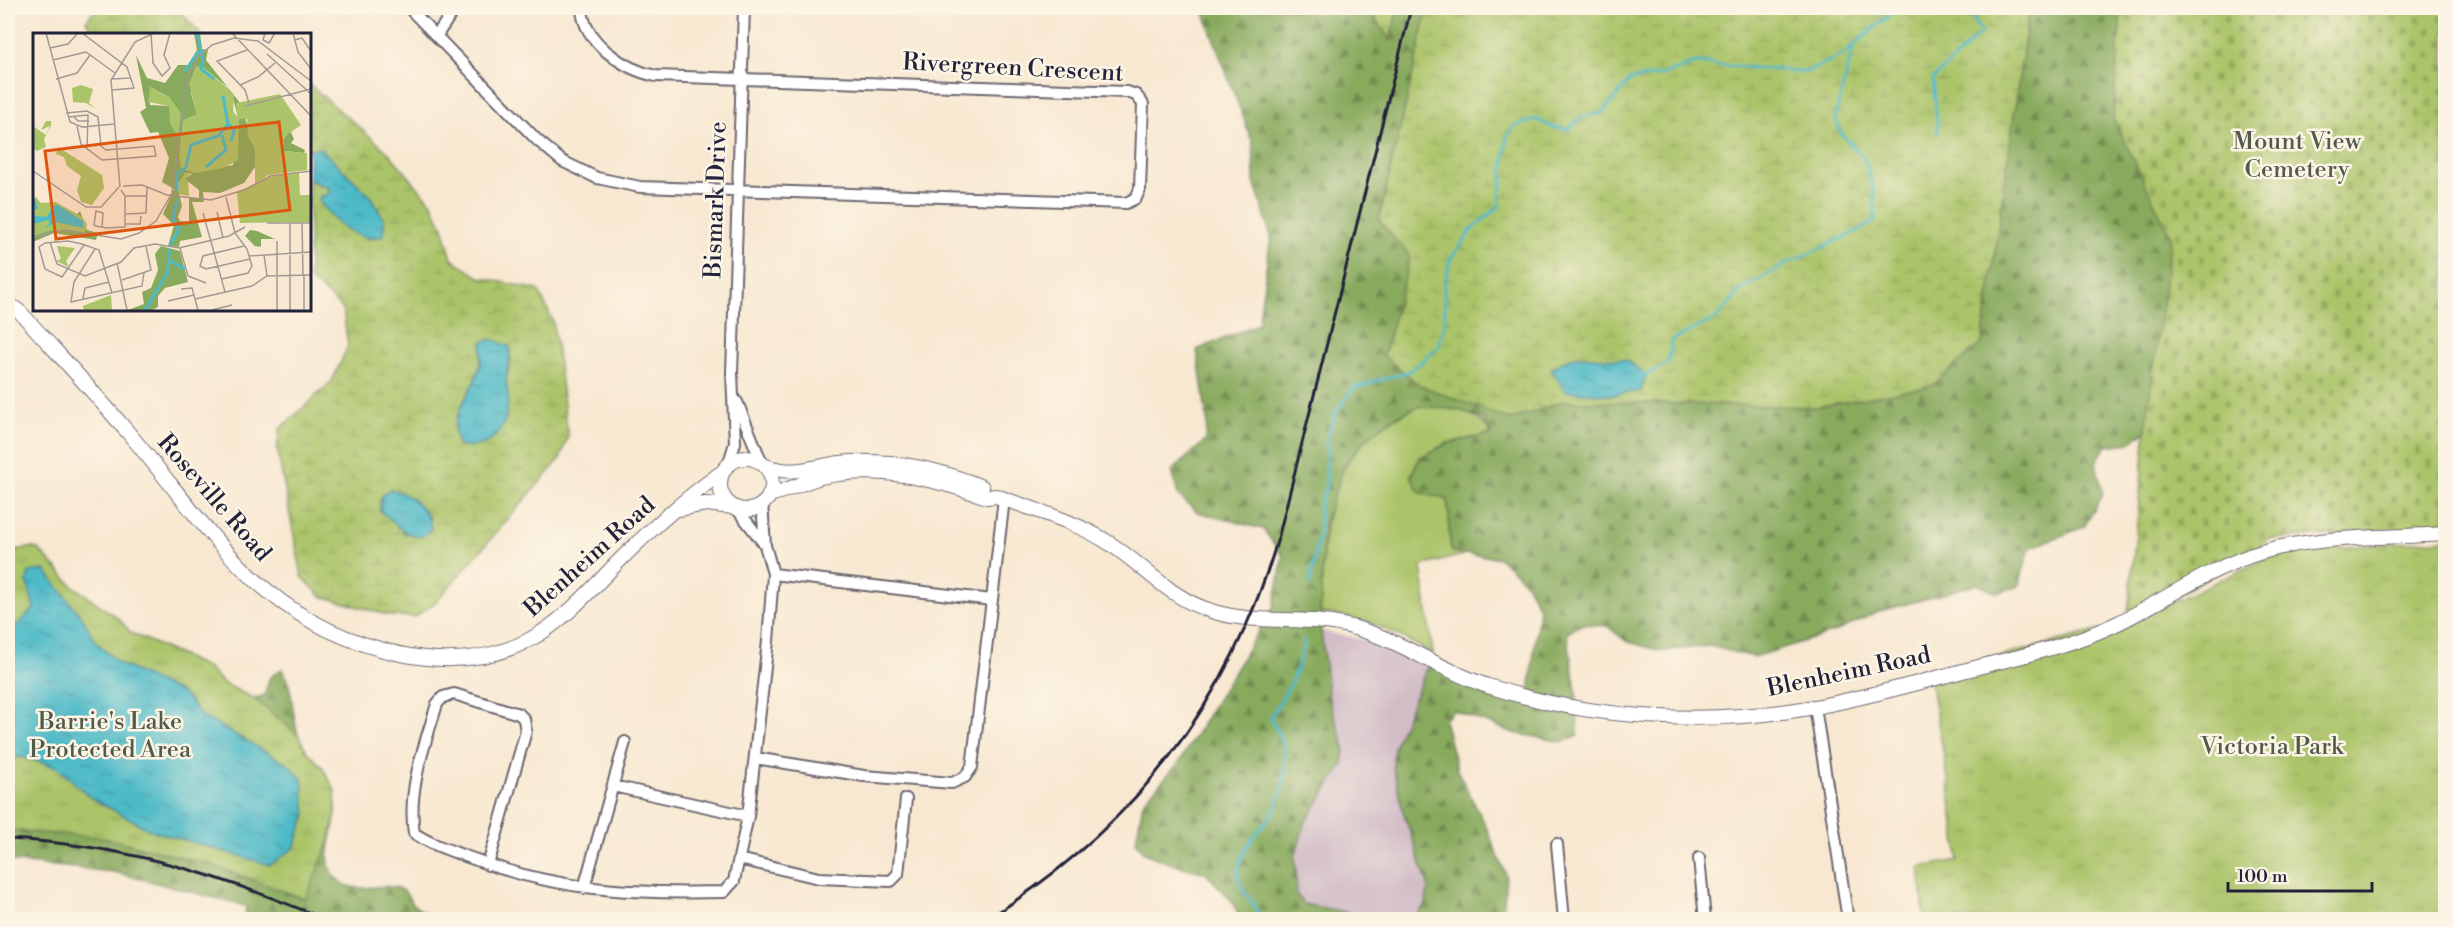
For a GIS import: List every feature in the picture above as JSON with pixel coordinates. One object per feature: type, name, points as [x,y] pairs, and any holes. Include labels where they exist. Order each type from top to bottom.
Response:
[{"type":"main road","name":"Roseville Road","points":[[8,303],[21,314],[91,392],[225,549],[269,594],[308,621],[348,639],[429,660]]},
{"type":"main road","points":[[744,458],[763,464],[771,480],[766,499],[745,510],[735,508],[722,493],[724,469],[744,458]]},
{"type":"main road","name":"Blenheim Road","points":[[763,464],[790,472],[849,462],[903,465],[963,479],[990,490],[1000,498],[1091,532],[1112,545],[1155,581],[1182,599],[1204,609],[1250,620],[1309,620],[1353,627],[1411,650],[1485,685],[1565,707],[1650,716],[1742,715],[1815,707],[2038,652],[2113,626],[2215,572],[2260,553],[2323,542],[2445,534]]},
{"type":"main road","name":"Blenheim Road","points":[[429,660],[471,658],[503,652],[556,623],[644,536],[724,469]]},
{"type":"main road","name":"Blenheim Road","points":[[766,499],[820,477],[868,472],[927,479],[987,498],[1000,498]]},
{"type":"main road","name":"Blenheim Road","points":[[678,509],[706,504],[735,508]]},
{"type":"street","points":[[409,8],[537,140],[562,161],[616,184],[640,187],[738,190]]},
{"type":"street","points":[[437,36],[455,8]]},
{"type":"street","points":[[582,8],[585,27],[615,58],[641,73],[742,78]]},
{"type":"street","name":"Bismark Drive","points":[[724,469],[735,443],[733,393],[744,8]]},
{"type":"street","name":"Rivergreen Crescent","points":[[738,190],[1126,203],[1136,198],[1140,189],[1143,104],[1136,95],[1128,92],[742,78]]},
{"type":"street","name":"Bismark Drive","points":[[733,393],[763,464]]},
{"type":"street","points":[[755,758],[864,776],[952,783],[965,777],[972,767],[993,600],[1000,498]]},
{"type":"street","points":[[488,865],[526,731],[524,719],[519,714],[454,694],[443,697],[437,704],[416,777],[413,800],[414,833],[426,842],[488,865],[535,880],[584,888],[664,894],[724,892],[734,880],[748,816],[773,574],[765,545],[766,499]]},
{"type":"street","points":[[735,508],[765,545]]},
{"type":"street","points":[[773,574],[993,600]]},
{"type":"street","points":[[1815,707],[1848,920]]},
{"type":"street","points":[[584,888],[625,742]]},
{"type":"street","points":[[613,786],[748,816]]},
{"type":"street","points":[[739,860],[819,878],[891,881],[898,874],[906,799]]},
{"type":"street","points":[[1557,844],[1564,920]]},
{"type":"street","points":[[1698,858],[1705,920]]},
{"type":"shaded area","points":[[1321,631],[1376,642],[1429,663],[1403,811],[1428,885],[1426,904],[1414,919],[1382,919],[1304,904],[1297,896],[1295,855],[1306,821],[1343,765],[1345,748],[1329,700]]},
{"type":"green space","points":[[105,8],[177,8],[200,33],[93,33],[86,21],[92,13]]},
{"type":"green space","points":[[1202,8],[1368,8],[1389,39],[1398,8],[1428,8],[1379,220],[1410,257],[1384,355],[1511,420],[1563,401],[1816,407],[1982,343],[2029,8],[2127,8],[2171,237],[2146,431],[2129,443],[2106,446],[2096,462],[2103,495],[2084,527],[2030,548],[2019,586],[1997,593],[1977,584],[1875,613],[1835,632],[1754,657],[1709,646],[1661,651],[1626,641],[1607,626],[1584,624],[1567,632],[1577,698],[1578,735],[1563,742],[1514,733],[1453,710],[1444,720],[1457,770],[1485,824],[1506,875],[1503,919],[1413,919],[1426,904],[1428,885],[1403,811],[1393,767],[1394,747],[1429,663],[1528,702],[1539,608],[1525,582],[1500,558],[1452,552],[1447,499],[1419,492],[1411,476],[1420,458],[1448,443],[1492,434],[1483,419],[1459,410],[1420,406],[1395,417],[1365,440],[1344,465],[1324,527],[1320,620],[1329,700],[1345,748],[1343,765],[1306,821],[1295,855],[1297,895],[1304,904],[1382,919],[1241,919],[1231,900],[1206,873],[1174,865],[1144,853],[1136,842],[1143,802],[1178,764],[1274,606],[1283,556],[1263,529],[1197,512],[1178,495],[1172,471],[1206,440],[1207,420],[1197,350],[1258,324],[1271,236],[1254,182],[1253,144]]},
{"type":"green space","points":[[1368,8],[1398,8],[1390,40]]},
{"type":"green space","points":[[1428,8],[2029,8],[1982,343],[1931,386],[1816,407],[1563,401],[1511,420],[1419,385],[1384,356],[1410,257],[1379,220]]},
{"type":"green space","name":"Mount View Cemetery","points":[[2121,8],[2445,8],[2445,528],[2269,539],[2258,550],[2127,623],[2148,410],[2171,237],[2113,118]]},
{"type":"green space","points":[[310,85],[389,153],[432,204],[443,227],[452,259],[479,277],[538,290],[553,321],[568,436],[560,459],[436,602],[415,617],[391,616],[321,596],[302,577],[277,449],[280,429],[332,381],[348,346],[343,309],[310,280],[310,180],[329,188],[329,194],[369,239],[383,235],[384,218],[320,148],[310,150]],"holes":[[[482,342],[511,359],[506,379],[508,397],[472,387],[480,365]],[[422,510],[430,518],[405,534],[393,520],[380,511]]]},
{"type":"green space","points":[[1420,406],[1451,409],[1469,414],[1477,418],[1492,434],[1448,443],[1420,457],[1411,475],[1419,492],[1447,499],[1452,552],[1467,554],[1421,566],[1433,654],[1379,626],[1353,618],[1320,613],[1327,518],[1334,490],[1346,465],[1363,443],[1387,423]]},
{"type":"green space","name":"Victoria Park","points":[[2445,539],[2445,919],[1924,919],[1920,867],[1959,860],[1947,772],[1929,675],[2127,623],[2281,552]]},
{"type":"green space","name":"Barrie's Lake Protected Area","points":[[38,549],[73,586],[119,619],[131,633],[208,668],[224,684],[252,698],[264,696],[270,677],[282,669],[289,684],[298,734],[308,753],[326,776],[335,796],[335,819],[328,858],[334,875],[341,882],[355,888],[383,886],[398,888],[406,893],[413,904],[436,919],[245,919],[246,906],[114,872],[8,861],[8,551]]},
{"type":"green space","name":"Barrie's Lake Protected Area","points":[[38,549],[73,586],[119,619],[131,633],[208,668],[224,684],[253,698],[299,736],[306,750],[322,767],[335,790],[336,812],[329,843],[305,899],[206,863],[105,838],[8,830],[8,551]]},
{"type":"water","points":[[320,148],[370,196],[384,219],[383,236],[354,234],[339,223],[319,201],[320,196],[329,194],[329,188],[310,180],[310,150]]},
{"type":"water","points":[[492,339],[510,347],[505,419],[496,436],[489,441],[471,447],[459,446],[455,436],[457,416],[477,376],[481,363],[482,342]]},
{"type":"water","points":[[1579,356],[1626,360],[1646,375],[1641,391],[1609,395],[1565,391],[1551,369],[1565,360]]},
{"type":"water","points":[[390,489],[404,494],[417,503],[426,515],[431,529],[421,537],[414,535],[403,530],[380,511],[381,497]]},
{"type":"water","name":"Barrie's Lake Protected Area","points":[[45,570],[83,619],[96,642],[118,663],[181,693],[200,715],[288,764],[302,779],[306,815],[294,848],[270,865],[150,830],[91,798],[57,767],[22,757],[8,758],[8,634],[34,608],[27,582],[29,572]]},
{"type":"waterway","points":[[1310,583],[1320,527],[1319,507],[1326,486],[1327,438],[1337,410],[1354,388],[1410,371],[1438,347],[1445,324],[1444,286],[1450,260],[1473,228],[1499,207],[1507,136],[1514,126],[1537,119],[1551,127],[1568,129],[1583,116],[1601,114],[1630,80],[1665,74],[1695,63],[1807,72],[1844,54],[1889,15],[1892,8]]},
{"type":"waterway","points":[[1938,133],[1933,79],[1981,33],[1967,8]]},
{"type":"waterway","points":[[1646,375],[1668,363],[1672,340],[1717,318],[1740,290],[1786,264],[1866,227],[1875,220],[1874,193],[1865,160],[1841,133],[1835,118],[1853,48]]},
{"type":"waterway","points":[[1260,920],[1255,907],[1240,884],[1238,870],[1244,853],[1274,811],[1280,797],[1285,771],[1285,754],[1280,736],[1270,718],[1292,680],[1305,639]]},
{"type":"railway","points":[[986,920],[1039,884],[1088,844],[1131,802],[1170,756],[1204,706],[1234,653],[1258,596],[1279,535],[1411,8]]},
{"type":"railway","points":[[8,839],[93,848],[171,864],[247,889],[327,920]]}]
